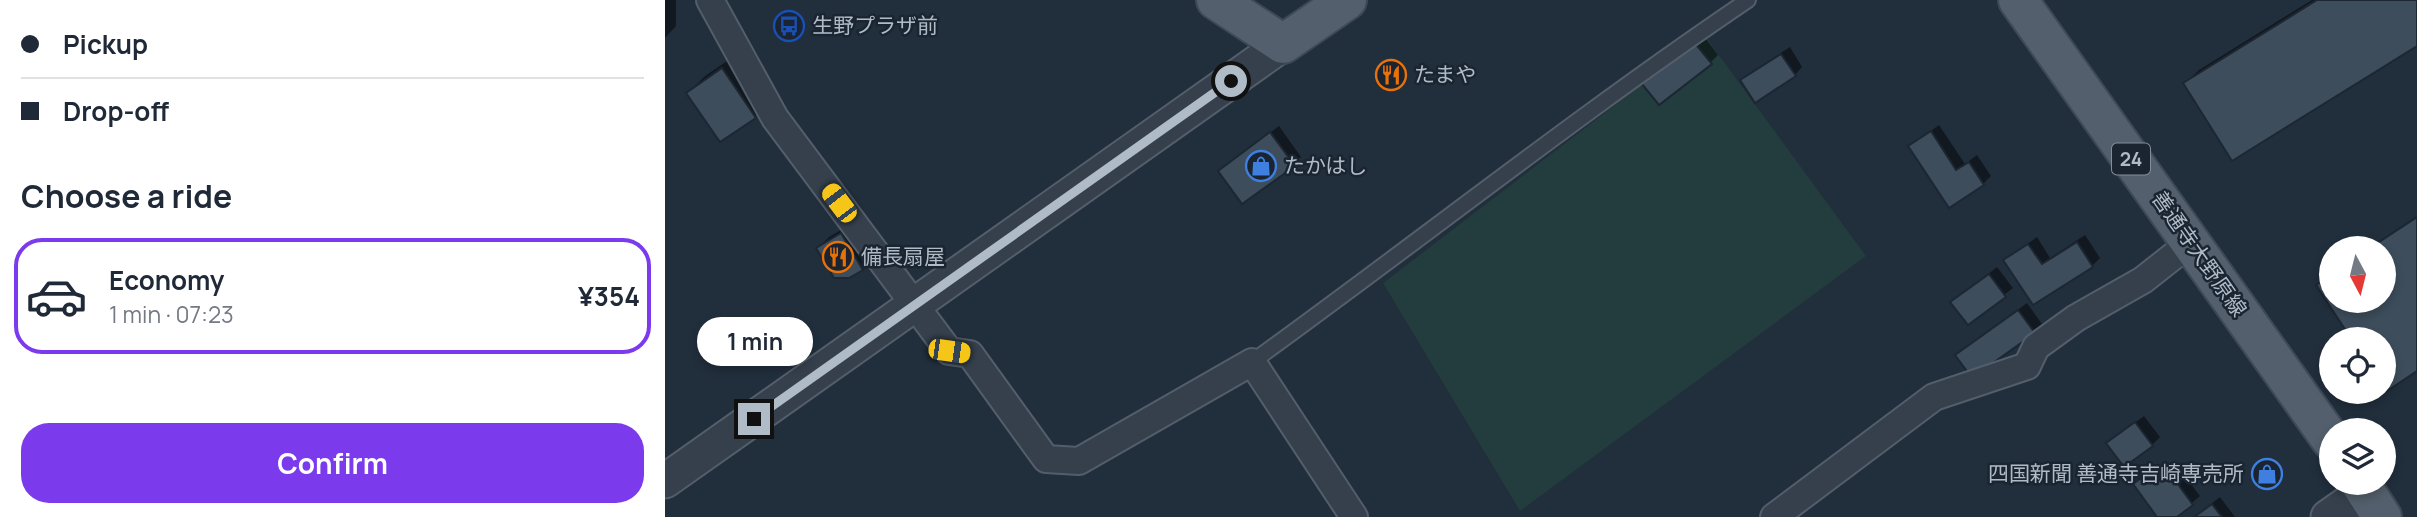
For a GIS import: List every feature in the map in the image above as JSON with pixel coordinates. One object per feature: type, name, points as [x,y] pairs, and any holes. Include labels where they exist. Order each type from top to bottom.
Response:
[{"type":"main road","points":[[1216,0],[1283,44],[1347,0]]},
{"type":"main road","name":"善通寺大野原線","points":[[2018,0],[2319,423]]},
{"type":"street","points":[[710,0],[775,118],[949,351],[970,354],[1046,459],[1079,461],[1252,362],[1354,517]]},
{"type":"street","points":[[665,481],[1283,44]]},
{"type":"street","points":[[1774,517],[1934,397],[2027,366],[2036,347],[2076,318],[2143,280],[2190,243]]},
{"type":"street","points":[[2328,517],[2369,497]]},
{"type":"lane","points":[[1252,362],[1653,64],[1748,0]]},
{"type":"green space","points":[[1705,36],[1866,256],[1520,511],[1383,283]]},
{"type":"building","points":[[2317,0],[2417,0],[2417,46],[2232,161],[2183,83]]},
{"type":"building","points":[[1694,42],[1712,64],[1659,105],[1641,83]]},
{"type":"building","points":[[1781,54],[1796,76],[1755,103],[1740,80]]},
{"type":"building","points":[[722,68],[756,118],[720,142],[686,93]]},
{"type":"building","points":[[1931,131],[1956,170],[1969,162],[1984,185],[1949,208],[1908,146]]},
{"type":"building","points":[[1270,132],[1295,166],[1242,204],[1218,171]]},
{"type":"building","points":[[2417,217],[2417,371],[2396,385],[2396,327],[2343,327],[2334,313],[2396,313],[2396,236],[2388,236]]},
{"type":"building","points":[[841,233],[863,270],[849,278],[834,278],[816,248]]},
{"type":"building","points":[[2077,242],[2093,267],[2033,305],[2003,260],[2028,244],[2042,264]]},
{"type":"building","points":[[1989,274],[2006,297],[1968,325],[1950,302]]},
{"type":"building","points":[[2018,310],[2035,333],[1972,378],[1955,355]]},
{"type":"building","points":[[2135,422],[2153,446],[2124,467],[2106,443]]},
{"type":"building","points":[[2167,469],[2193,505],[2177,517],[2157,517],[2133,484],[2151,471],[2156,477]]},
{"type":"building","points":[[2212,504],[2222,517],[2194,517]]},
{"type":"place","name":"生野プラザ前","points":[[789,26]]},
{"type":"place","name":"たまや","points":[[1391,75]]},
{"type":"place","name":"たかはし","points":[[1261,166]]},
{"type":"place","name":"備長扇屋","points":[[838,257]]},
{"type":"place","name":"四国新聞 善通寺吉崎専売所","points":[[2267,474]]},
{"type":"route","points":[[754,419],[1231,81]]}]
